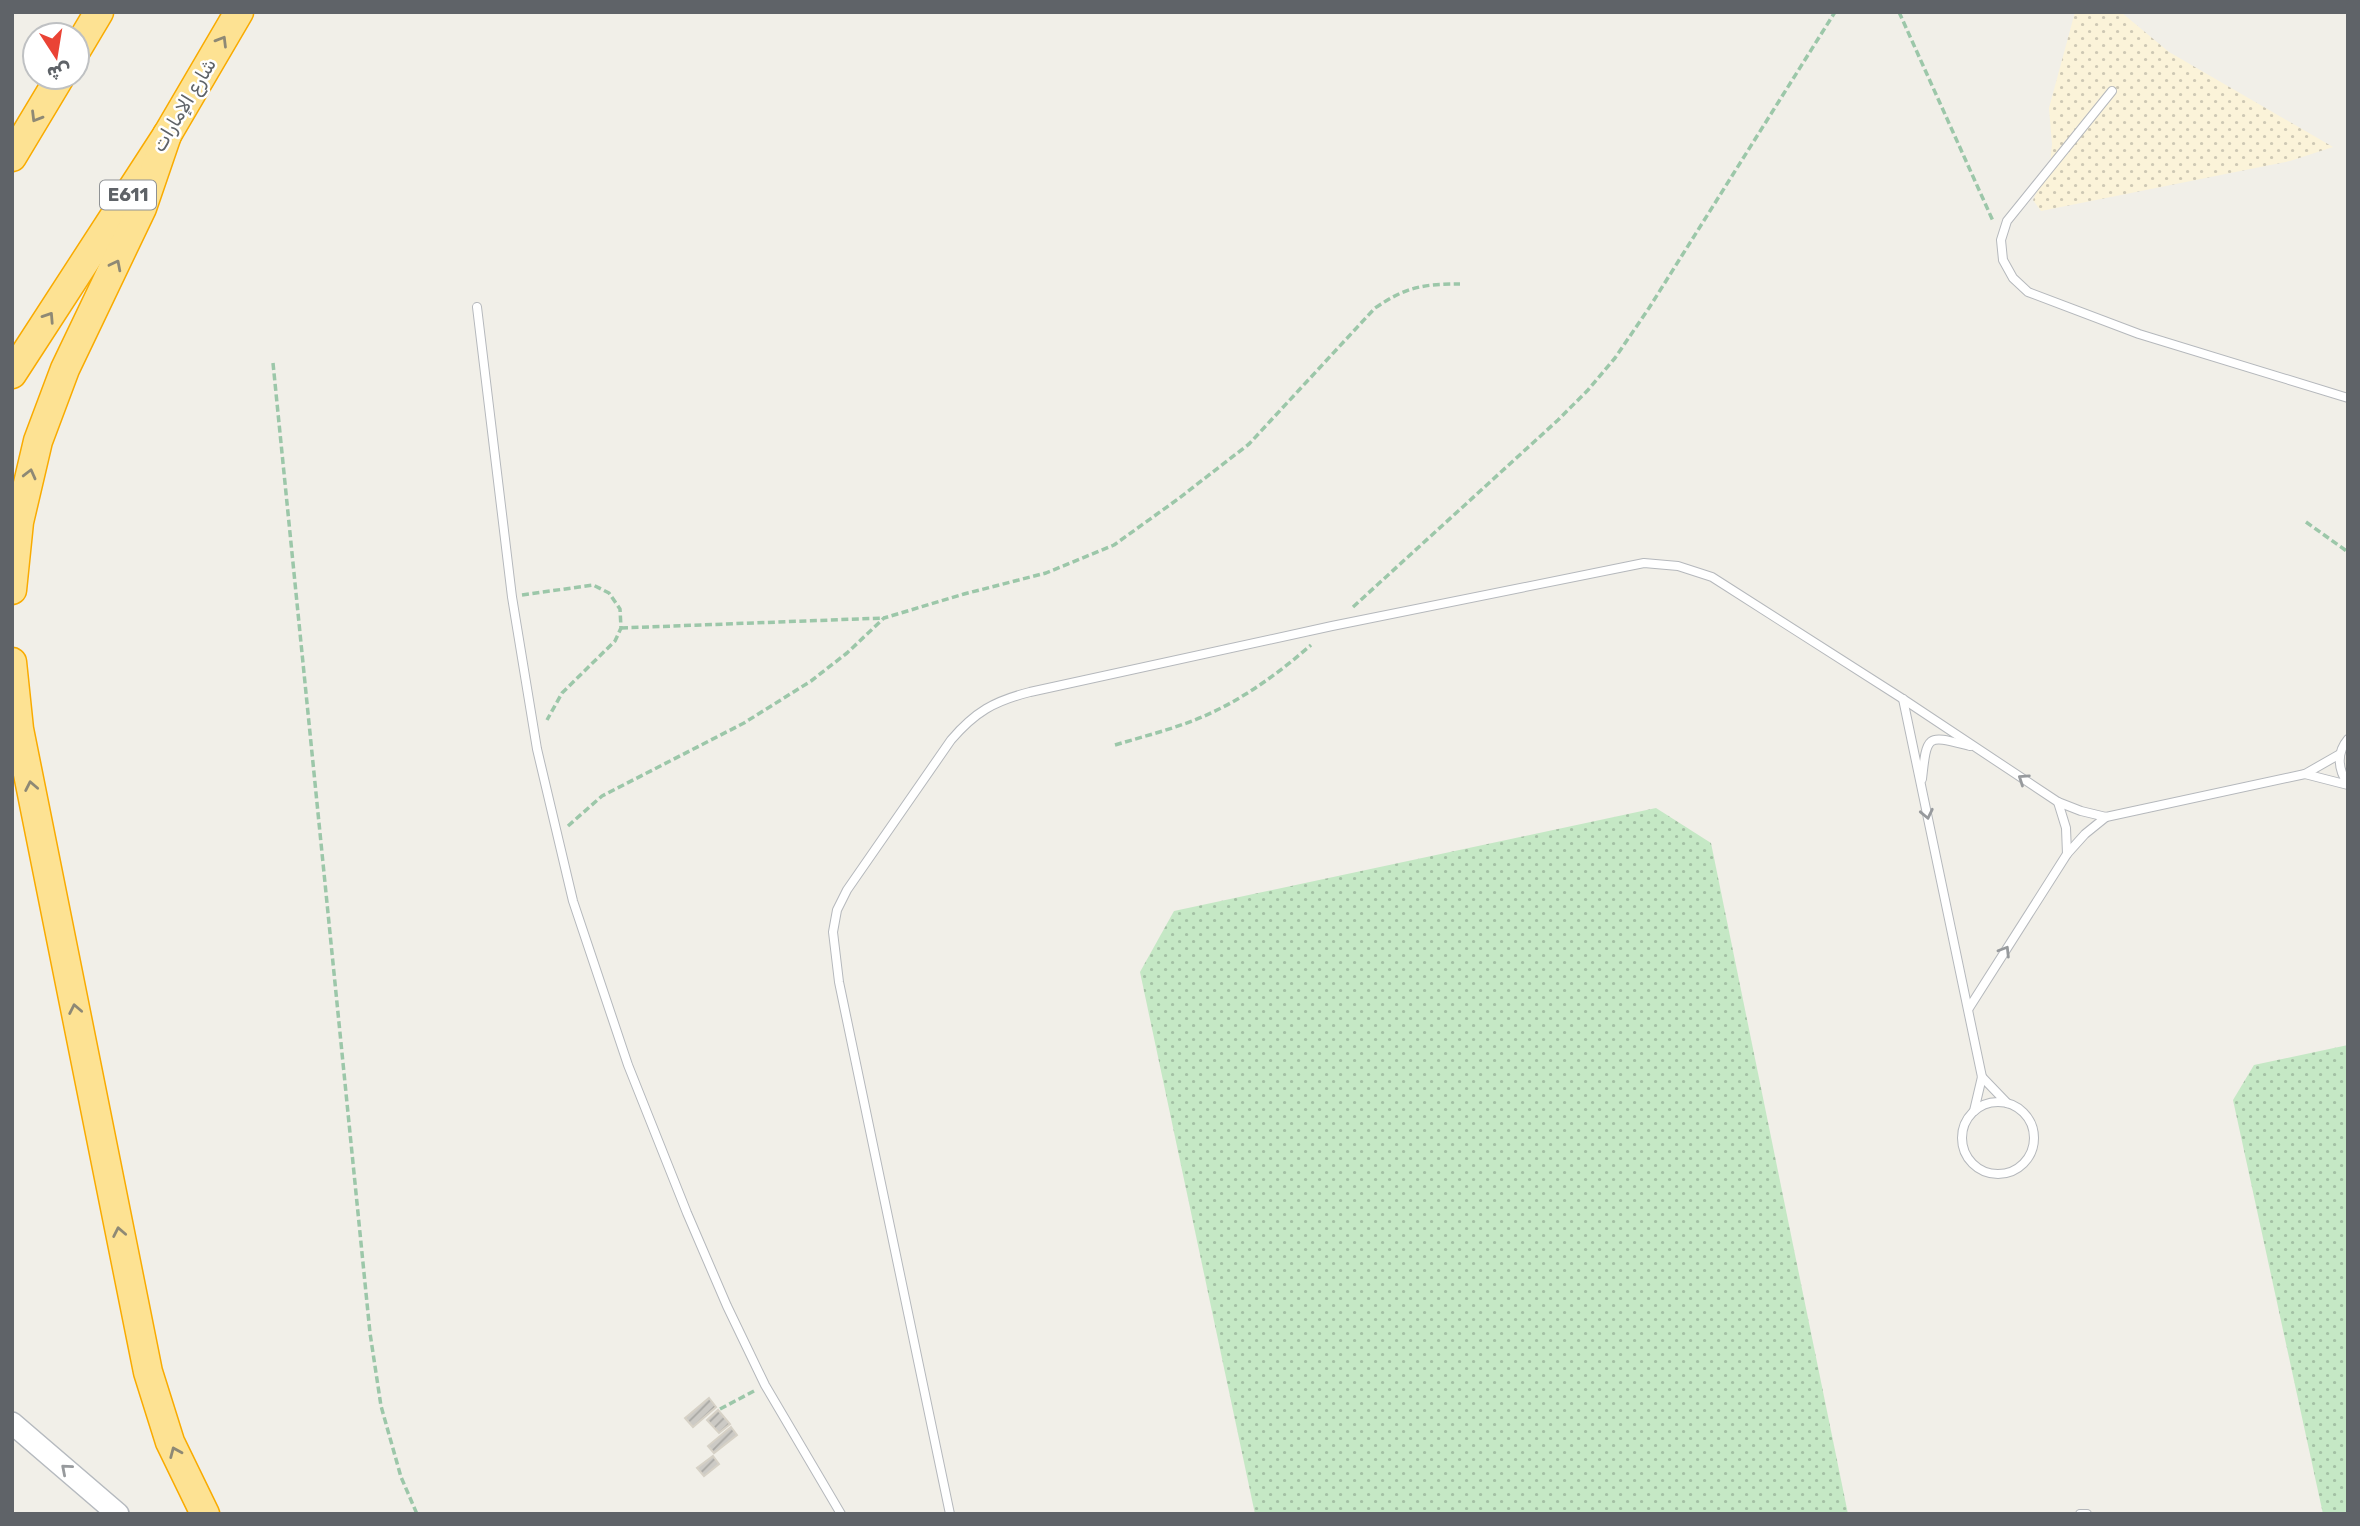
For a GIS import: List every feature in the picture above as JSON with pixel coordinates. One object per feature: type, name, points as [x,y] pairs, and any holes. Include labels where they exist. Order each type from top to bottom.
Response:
[{"type":"highway","name":"شارع الإمارات","points":[[12,374],[167,135],[239,12]]},
{"type":"highway","points":[[12,157],[52,91]]},
{"type":"highway","points":[[12,590],[19,522],[38,441],[65,369],[137,219],[167,135]]},
{"type":"highway","points":[[12,662],[19,729],[142,1348],[170,1442],[205,1514]]},
{"type":"main road","points":[[12,1423],[118,1514]]},
{"type":"lane","points":[[2112,91],[2007,221],[2001,240],[2003,260],[2012,278],[2028,292],[2047,301],[2138,334],[2348,398]]},
{"type":"lane","points":[[477,307],[512,597],[537,749],[573,901],[628,1065],[727,1306],[765,1385],[841,1514]]},
{"type":"lane","points":[[950,1514],[834,954],[833,932],[837,910],[862,869],[951,740],[968,721],[986,707],[1030,692],[1332,626],[1643,563],[1678,566],[1712,578],[1903,699],[2058,802],[2081,811],[2106,817],[2305,774],[2340,754]]},
{"type":"lane","points":[[1903,699],[1982,1077],[1974,1111],[1963,1129],[1964,1152],[1978,1168],[1989,1173],[2011,1172],[2028,1158],[2033,1148],[2032,1126],[2026,1116],[2008,1104],[1982,1077]]},
{"type":"lane","points":[[1921,789],[1926,745],[1931,740],[1937,738],[1977,748]]},
{"type":"lane","points":[[2348,739],[2340,754],[2339,765],[2348,784]]},
{"type":"lane","points":[[2305,774],[2348,784]]},
{"type":"lane","points":[[2058,802],[2066,828],[2067,854]]},
{"type":"lane","points":[[1969,1009],[2067,854],[2085,834],[2106,817]]},
{"type":"lane","points":[[1974,1111],[1990,1103],[2008,1104]]},
{"type":"lane","points":[[2080,1514],[2087,1514]]},
{"type":"path","points":[[1115,745],[1212,713],[1256,689],[1332,626],[1588,390],[1615,358],[1649,308],[1835,12]]},
{"type":"path","points":[[1899,12],[2001,240]]},
{"type":"path","points":[[621,628],[884,618],[1046,573],[1114,545],[1249,444],[1375,309],[1397,293],[1427,284],[1460,284]]},
{"type":"path","points":[[274,363],[370,1333],[381,1406],[401,1477],[417,1514]]},
{"type":"path","points":[[2306,522],[2348,552]]},
{"type":"path","points":[[512,597],[593,585],[609,593],[620,609],[621,628],[615,641],[554,703],[537,749]]},
{"type":"path","points":[[557,838],[574,818],[602,796],[744,723],[811,681],[847,653],[884,618]]},
{"type":"path","points":[[720,1409],[765,1385]]},
{"type":"green space","points":[[1656,808],[1711,843],[1848,1514],[1255,1514],[1140,972],[1174,911]]},
{"type":"green space","points":[[2348,1045],[2348,1514],[2323,1514],[2233,1100],[2254,1065]]},
{"type":"sand","points":[[2075,12],[2122,13],[2169,52],[2333,147],[2290,161],[2041,211],[2033,200],[2050,165],[2052,144],[2049,108]]},
{"type":"building","points":[[709,1398],[716,1407],[693,1427],[685,1418]]},
{"type":"building","points":[[718,1410],[730,1424],[719,1433],[707,1420]]},
{"type":"building","points":[[731,1427],[737,1435],[714,1453],[708,1446]]},
{"type":"building","points":[[713,1456],[719,1464],[704,1476],[697,1468]]}]
